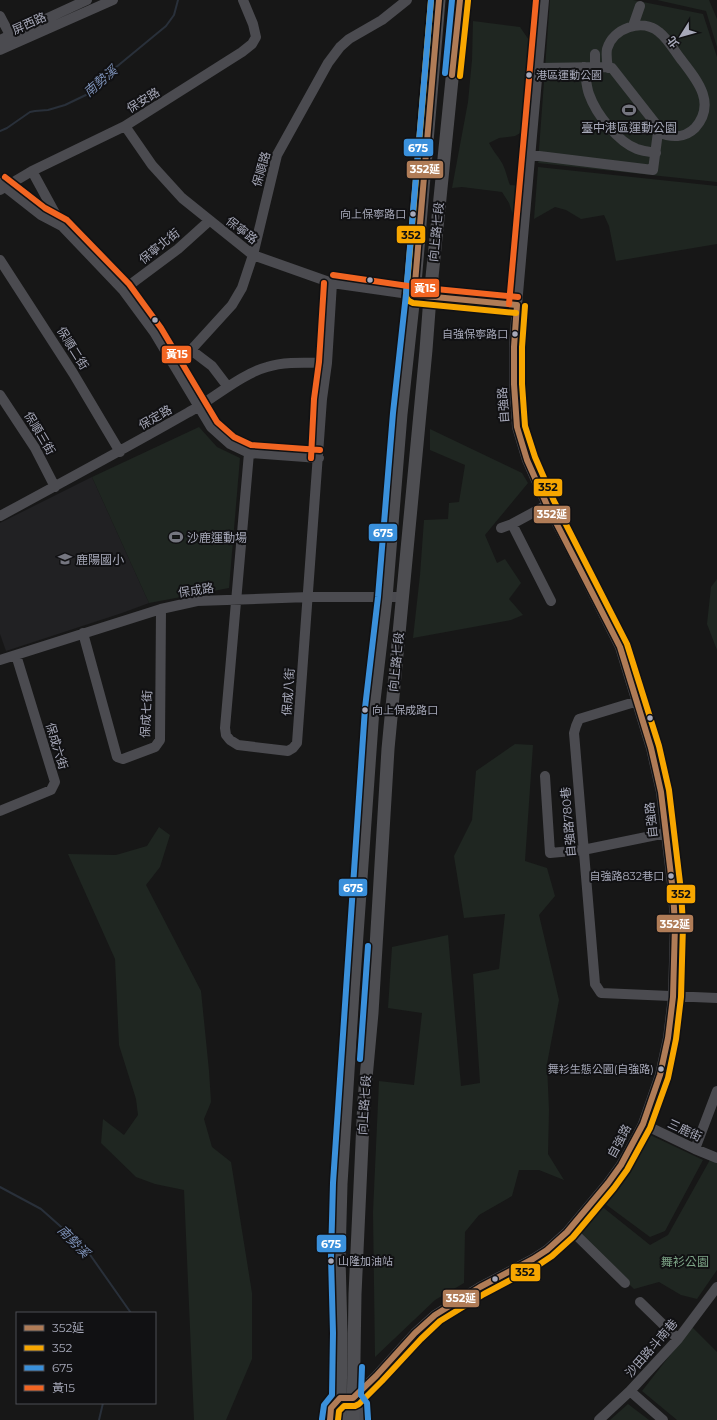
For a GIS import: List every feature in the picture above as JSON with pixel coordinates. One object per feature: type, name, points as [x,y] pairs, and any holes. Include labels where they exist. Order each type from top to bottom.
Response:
[{"type":"main road","name":"向上路七段","points":[[340,1420],[341,1334],[339,1257],[344,1134],[373,709],[386,598],[401,414],[414,295],[439,0]]},
{"type":"main road","name":"向上路七段","points":[[353,1420],[355,1294],[364,1100],[372,1013],[388,749],[430,297],[460,0]]},
{"type":"street","name":"屏西路","points":[[0,40],[87,0]]},
{"type":"street","name":"屏西路","points":[[0,50],[113,0]]},
{"type":"street","name":"保安路","points":[[1,187],[125,126],[242,52],[252,44],[256,37],[253,24],[243,0]]},
{"type":"street","name":"保順路","points":[[178,372],[191,350],[232,305],[242,288],[253,255],[277,155],[328,63],[340,46],[382,20],[407,0]]},
{"type":"street","name":"自強路","points":[[353,1398],[435,1315],[480,1287],[548,1250],[570,1229],[621,1165],[642,1124],[660,1075],[668,1038],[673,996],[675,925],[673,892],[661,792],[651,748],[638,701],[619,644],[547,505],[527,460],[517,427],[514,384],[516,305],[539,68],[544,0]]},
{"type":"street","points":[[633,26],[640,6]]},
{"type":"street","points":[[0,16],[10,35]]},
{"type":"street","points":[[608,68],[607,50],[613,39],[627,28],[633,26],[646,26],[659,32],[700,85],[707,100],[707,108],[702,122],[684,136],[667,136],[658,132]]},
{"type":"street","points":[[595,54],[595,67]]},
{"type":"street","points":[[584,67],[590,96],[608,126],[627,144],[637,149],[656,153]]},
{"type":"street","points":[[531,154],[653,170],[659,128],[612,68],[539,68]]},
{"type":"street","name":"保寧路","points":[[125,126],[152,165],[177,193],[209,221],[253,255],[332,283],[430,297]]},
{"type":"street","points":[[32,171],[62,226],[123,290],[154,332],[211,427],[230,444],[249,453],[319,458]]},
{"type":"street","points":[[1,187],[41,215],[62,226]]},
{"type":"street","name":"保寧北街","points":[[123,290],[178,248],[209,221]]},
{"type":"street","name":"保順二街","points":[[0,260],[69,366],[120,452]]},
{"type":"street","name":"保成八街","points":[[249,453],[235,599],[225,728],[226,735],[230,740],[238,745],[288,751],[298,743],[322,399],[327,362],[332,283]]},
{"type":"street","points":[[191,350],[212,366],[228,387]]},
{"type":"street","name":"保定路","points":[[0,516],[120,452],[199,406],[246,376],[266,367],[290,363],[327,362]]},
{"type":"street","name":"保順三街","points":[[0,395],[35,448],[55,487]]},
{"type":"street","points":[[501,528],[512,524],[547,505]]},
{"type":"street","points":[[512,524],[551,601]]},
{"type":"street","name":"保成路","points":[[0,660],[161,609],[197,601],[309,597],[403,597]]},
{"type":"street","name":"保成七街","points":[[83,634],[117,757],[122,759],[155,747],[160,740],[161,609]]},
{"type":"street","name":"保成六街","points":[[0,811],[51,790],[55,782],[16,655]]},
{"type":"street","name":"自強路780巷","points":[[638,701],[579,719],[574,733],[595,984],[602,993],[673,996]]},
{"type":"street","points":[[545,776],[550,853],[583,850],[666,834]]},
{"type":"street","points":[[673,996],[717,998]]},
{"type":"street","points":[[695,1149],[717,1091]]},
{"type":"street","name":"三鹿街","points":[[642,1124],[717,1158]]},
{"type":"street","points":[[570,1229],[625,1283]]},
{"type":"street","name":"沙田路斗南巷","points":[[599,1420],[630,1391],[678,1339],[717,1287]]},
{"type":"street","points":[[640,1302],[678,1339]]},
{"type":"street","points":[[630,1391],[663,1420]]},
{"type":"street","points":[[330,1420],[331,1408],[340,1398],[353,1398],[359,1405],[360,1420]]},
{"type":"shaded area","name":"鹿陽國小","points":[[92,477],[149,603],[6,651],[0,634],[0,523]]},
{"type":"green space","name":"臺中港區運動公園","points":[[550,0],[633,0],[703,14],[717,57],[717,182],[538,163]]},
{"type":"green space","points":[[657,0],[709,0],[717,19],[717,47],[706,11]]},
{"type":"green space","points":[[473,21],[520,27],[531,43],[524,131],[515,136],[499,138],[489,143],[503,166],[510,185],[524,186],[520,220],[514,218],[509,203],[502,192],[462,187],[452,188],[468,102],[472,60]]},
{"type":"green space","points":[[538,167],[717,186],[717,244],[616,261],[609,226],[604,215],[581,219],[566,210],[555,207],[534,219]]},
{"type":"green space","name":"沙鹿運動場","points":[[199,427],[217,447],[240,458],[229,588],[149,603],[92,477]]},
{"type":"green space","points":[[430,429],[522,473],[528,483],[485,535],[497,563],[505,559],[521,583],[509,599],[523,615],[511,620],[413,638],[424,520],[448,519],[449,503],[459,502],[465,465],[430,450]]},
{"type":"green space","points":[[717,579],[717,650],[707,624],[711,587]]},
{"type":"green space","points":[[515,744],[533,745],[525,861],[547,868],[555,896],[539,915],[559,1000],[547,1064],[549,1110],[548,1154],[564,1180],[539,1170],[519,1170],[512,1196],[479,1215],[465,1232],[464,1283],[435,1300],[375,1357],[373,1212],[379,1081],[414,1085],[422,1013],[388,1008],[392,947],[448,935],[461,1086],[480,1083],[473,974],[499,969],[505,914],[464,918],[454,856],[472,820],[476,771]]},
{"type":"green space","points":[[159,827],[170,835],[160,867],[146,885],[201,991],[211,1102],[204,1119],[212,1147],[231,1162],[252,1293],[252,1359],[226,1420],[194,1420],[184,1190],[155,1184],[136,1177],[101,1143],[103,1119],[124,1135],[138,1115],[136,1099],[119,1045],[115,959],[68,854],[116,855],[147,846]]},
{"type":"green space","points":[[646,1133],[703,1160],[665,1231],[650,1237],[604,1203],[631,1164]]},
{"type":"green space","name":"舞衫公園","points":[[711,1158],[717,1160],[717,1270],[697,1299],[681,1295],[659,1282],[634,1289],[577,1233],[600,1205],[650,1245],[668,1235]]},
{"type":"green space","points":[[692,1327],[717,1352],[717,1420],[677,1420],[642,1391]]},
{"type":"green space","points":[[628,1404],[649,1420],[610,1420]]},
{"type":"waterway","name":"南勢溪","points":[[0,131],[7,128],[30,112],[48,110],[65,105],[90,93],[103,78],[166,26],[174,15],[178,0]]},
{"type":"waterway","name":"南勢溪","points":[[0,1187],[41,1209],[86,1249],[130,1312]]},
{"type":"waterway","name":"南勢溪","points":[[99,1420],[103,1404]]},
{"type":"transit line","name":"352","points":[[431,0],[406,297],[413,303],[516,313]]},
{"type":"transit line","name":"675","points":[[322,1419],[324,1405],[332,1395],[333,1333],[331,1257],[333,1183],[365,708],[378,597],[393,413],[406,294],[431,0]]},
{"type":"transit line","name":"352延","points":[[439,0],[414,295],[517,305]]},
{"type":"transit line","name":"675","points":[[445,73],[452,0]]},
{"type":"transit line","name":"352延","points":[[452,75],[460,0]]},
{"type":"transit line","name":"黃15","points":[[509,304],[536,0]]},
{"type":"transit line","name":"352","points":[[460,76],[468,1]]},
{"type":"transit line","name":"黃15","points":[[5,177],[45,208],[67,220],[129,284],[161,328],[217,422],[234,437],[251,445],[320,450]]},
{"type":"transit line","name":"黃15","points":[[333,275],[415,287],[518,297]]},
{"type":"transit line","name":"黃15","points":[[311,458],[314,399],[319,362],[324,283]]},
{"type":"transit line","name":"352延","points":[[330,1420],[331,1408],[340,1398],[353,1398],[376,1376],[415,1333],[435,1315],[480,1287],[533,1259],[547,1250],[567,1232],[621,1165],[643,1124],[660,1075],[668,1038],[673,997],[675,925],[673,892],[661,792],[651,748],[620,647],[547,505],[527,460],[517,427],[514,384],[514,347],[517,305]]},
{"type":"transit line","name":"352","points":[[338,1420],[339,1411],[344,1406],[355,1406],[359,1404],[440,1321],[484,1294],[537,1266],[552,1256],[573,1237],[627,1170],[650,1128],[668,1078],[676,1039],[681,997],[683,925],[681,891],[669,790],[659,746],[627,644],[554,501],[535,457],[525,426],[522,384],[522,347],[525,306]]},
{"type":"transit line","name":"675","points":[[360,1059],[368,946]]},
{"type":"transit line","name":"675","points":[[362,1367],[361,1395],[367,1403],[368,1419]]},
{"type":"place","name":"港區運動公園","points":[[529,75]]},
{"type":"place","name":"臺中港區運動公園","points":[[629,110]]},
{"type":"place","name":"向上保寧路口","points":[[413,214]]},
{"type":"place","name":"自強保寧路口","points":[[515,334]]},
{"type":"place","name":"沙鹿運動場","points":[[176,537]]},
{"type":"place","name":"鹿陽國小","points":[[65,559]]},
{"type":"place","name":"向上保成路口","points":[[365,710]]},
{"type":"place","name":"自強路832巷口","points":[[671,876]]},
{"type":"place","name":"舞衫生態公園(自強路)","points":[[661,1069]]},
{"type":"place","name":"山隆加油站","points":[[331,1261]]}]
